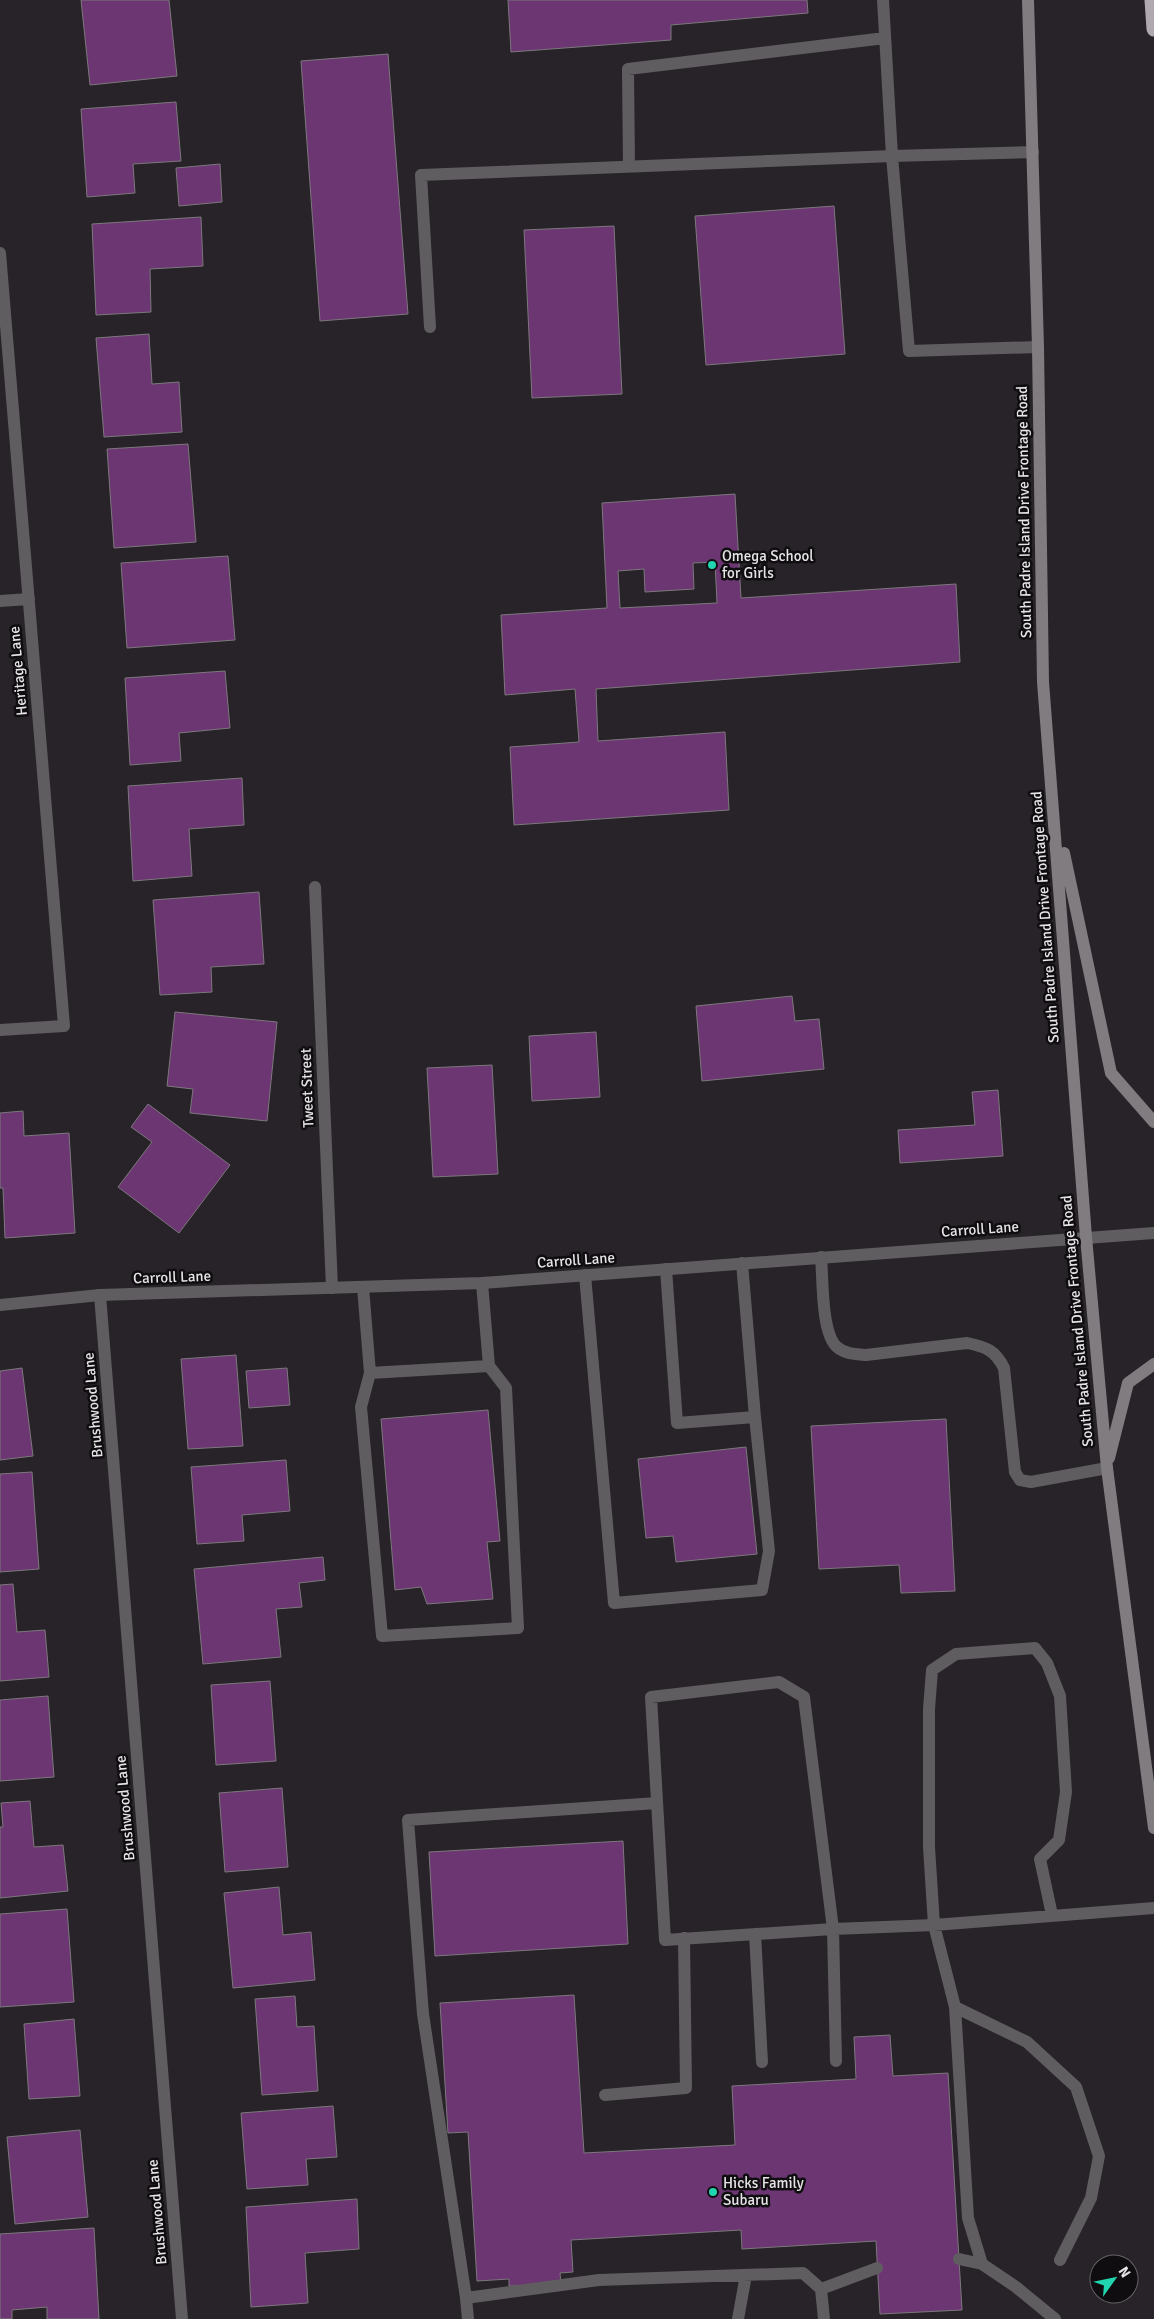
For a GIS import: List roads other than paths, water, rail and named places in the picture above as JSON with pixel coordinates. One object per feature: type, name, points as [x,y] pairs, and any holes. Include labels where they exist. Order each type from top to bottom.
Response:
[{"type":"highway","points":[[1152,0],[1154,29]]},
{"type":"main road","name":"South Padre Island Drive Frontage Road","points":[[1028,0],[1038,346],[1043,682],[1086,1237],[1107,1468],[1154,1828]]},
{"type":"main road","points":[[1054,806],[1111,1072],[1154,1122]]},
{"type":"main road","points":[[1107,1468],[1128,1383],[1154,1364]]},
{"type":"street","points":[[884,0],[892,156],[909,352],[1038,346]]},
{"type":"street","points":[[629,167],[628,69],[885,38]]},
{"type":"street","points":[[430,327],[422,175],[1033,152]]},
{"type":"street","name":"Heritage Lane","points":[[0,253],[64,1026],[0,1030]]},
{"type":"street","points":[[0,601],[29,599]]},
{"type":"street","name":"Tweet Street","points":[[315,887],[332,1288]]},
{"type":"street","name":"Carroll Lane","points":[[0,1305],[100,1295],[482,1283],[1154,1233]]},
{"type":"street","points":[[822,1257],[828,1336],[837,1347],[850,1354],[866,1355],[967,1343],[984,1347],[998,1356],[1004,1368],[1015,1472],[1020,1480],[1031,1482],[1107,1468]]},
{"type":"street","points":[[585,1275],[614,1603],[762,1590],[769,1551],[742,1263]]},
{"type":"street","points":[[666,1269],[677,1423],[755,1417]]},
{"type":"street","points":[[363,1287],[370,1372],[361,1407],[382,1636],[518,1628],[506,1388],[489,1366],[482,1283]]},
{"type":"street","name":"Brushwood Lane","points":[[100,1295],[182,2319]]},
{"type":"street","points":[[370,1372],[489,1366]]},
{"type":"street","points":[[982,2264],[968,2218],[955,2007],[934,1925],[929,1847],[928,1709],[932,1670],[956,1654],[1035,1648],[1047,1663],[1060,1696],[1066,1792],[1059,1840],[1040,1859],[1052,1915]]},
{"type":"street","points":[[836,2061],[833,1929],[804,1696],[779,1682],[651,1697],[665,1940],[833,1929],[934,1925],[1154,1908]]},
{"type":"street","points":[[468,2319],[424,2014],[408,1820],[657,1803]]},
{"type":"street","points":[[755,1934],[762,2062]]},
{"type":"street","points":[[605,2095],[686,2088],[684,1938]]},
{"type":"street","points":[[955,2007],[1027,2042],[1076,2087],[1099,2156],[1091,2198],[1060,2260]]},
{"type":"street","points":[[959,2258],[982,2264],[1016,2287],[1055,2319]]},
{"type":"street","points":[[821,2290],[877,2268]]},
{"type":"street","points":[[466,2298],[599,2280],[803,2273],[821,2290],[824,2319]]},
{"type":"street","points":[[738,2319],[746,2275]]},
{"type":"place","name":"Omega School for Girls","points":[[712,565]]},
{"type":"place","name":"Hicks Family Subaru","points":[[713,2192]]}]
